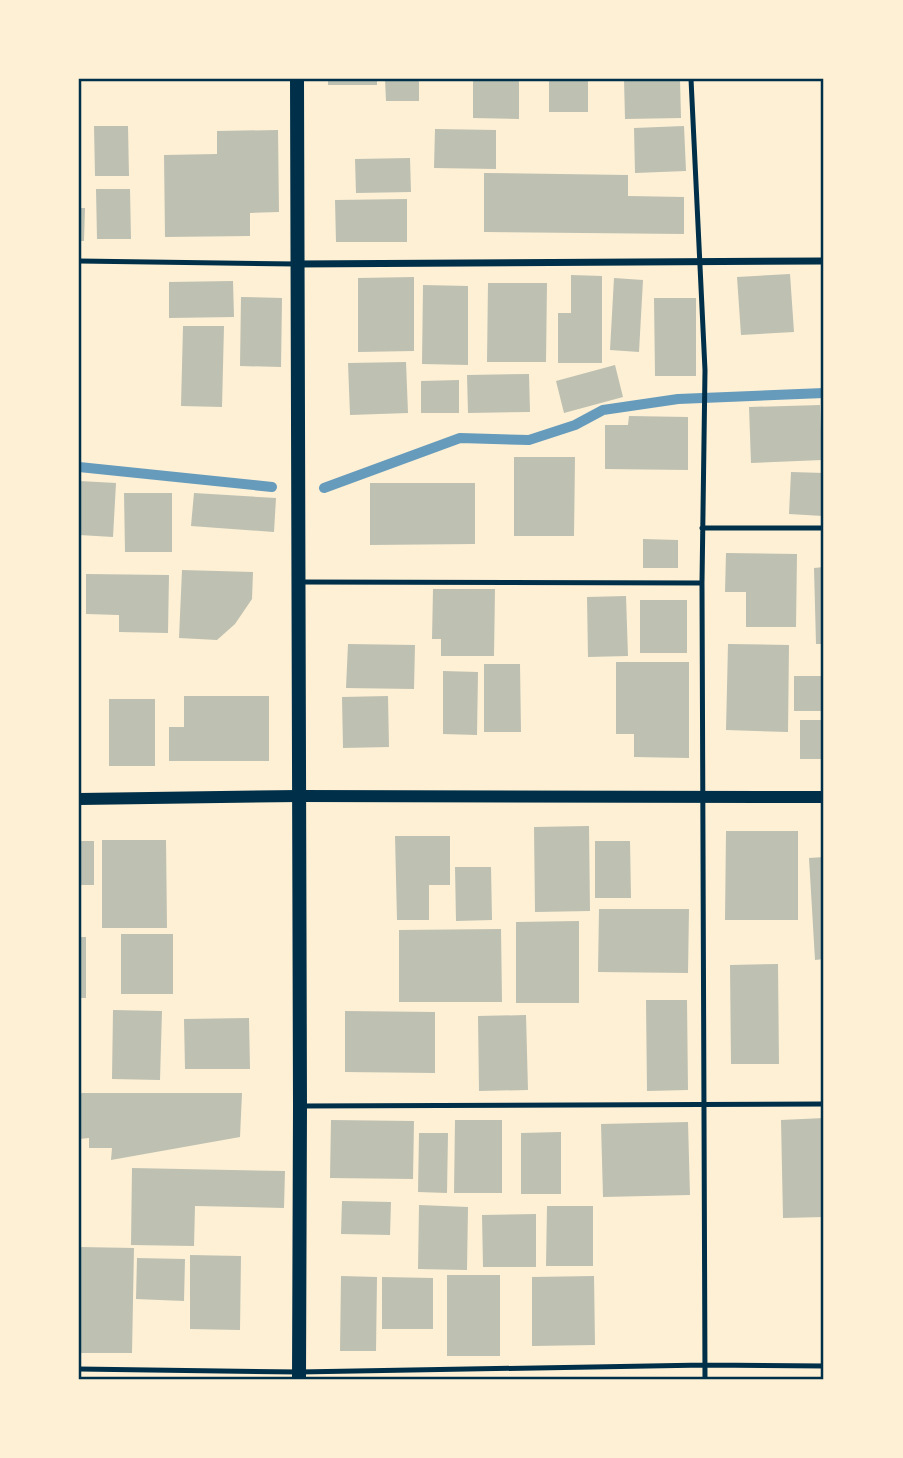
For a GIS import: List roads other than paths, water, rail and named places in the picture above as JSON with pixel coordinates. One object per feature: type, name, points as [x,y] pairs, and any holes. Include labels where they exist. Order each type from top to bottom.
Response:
[{"type":"main road","points":[[297,79],[299,1375]]},
{"type":"street","points":[[296,264],[824,261]]},
{"type":"street","points":[[79,799],[299,796],[824,796]]},
{"type":"lane","points":[[691,79],[705,370],[702,528],[705,1379]]},
{"type":"lane","points":[[79,261],[296,264]]},
{"type":"lane","points":[[702,528],[824,528]]},
{"type":"lane","points":[[299,582],[702,583]]},
{"type":"lane","points":[[300,1107],[824,1104]]},
{"type":"lane","points":[[79,1369],[299,1375],[705,1365],[824,1366]]},
{"type":"waterway","points":[[324,488],[460,438],[529,440],[575,425],[603,410],[678,399],[824,393]]},
{"type":"waterway","points":[[79,467],[272,487]]}]
